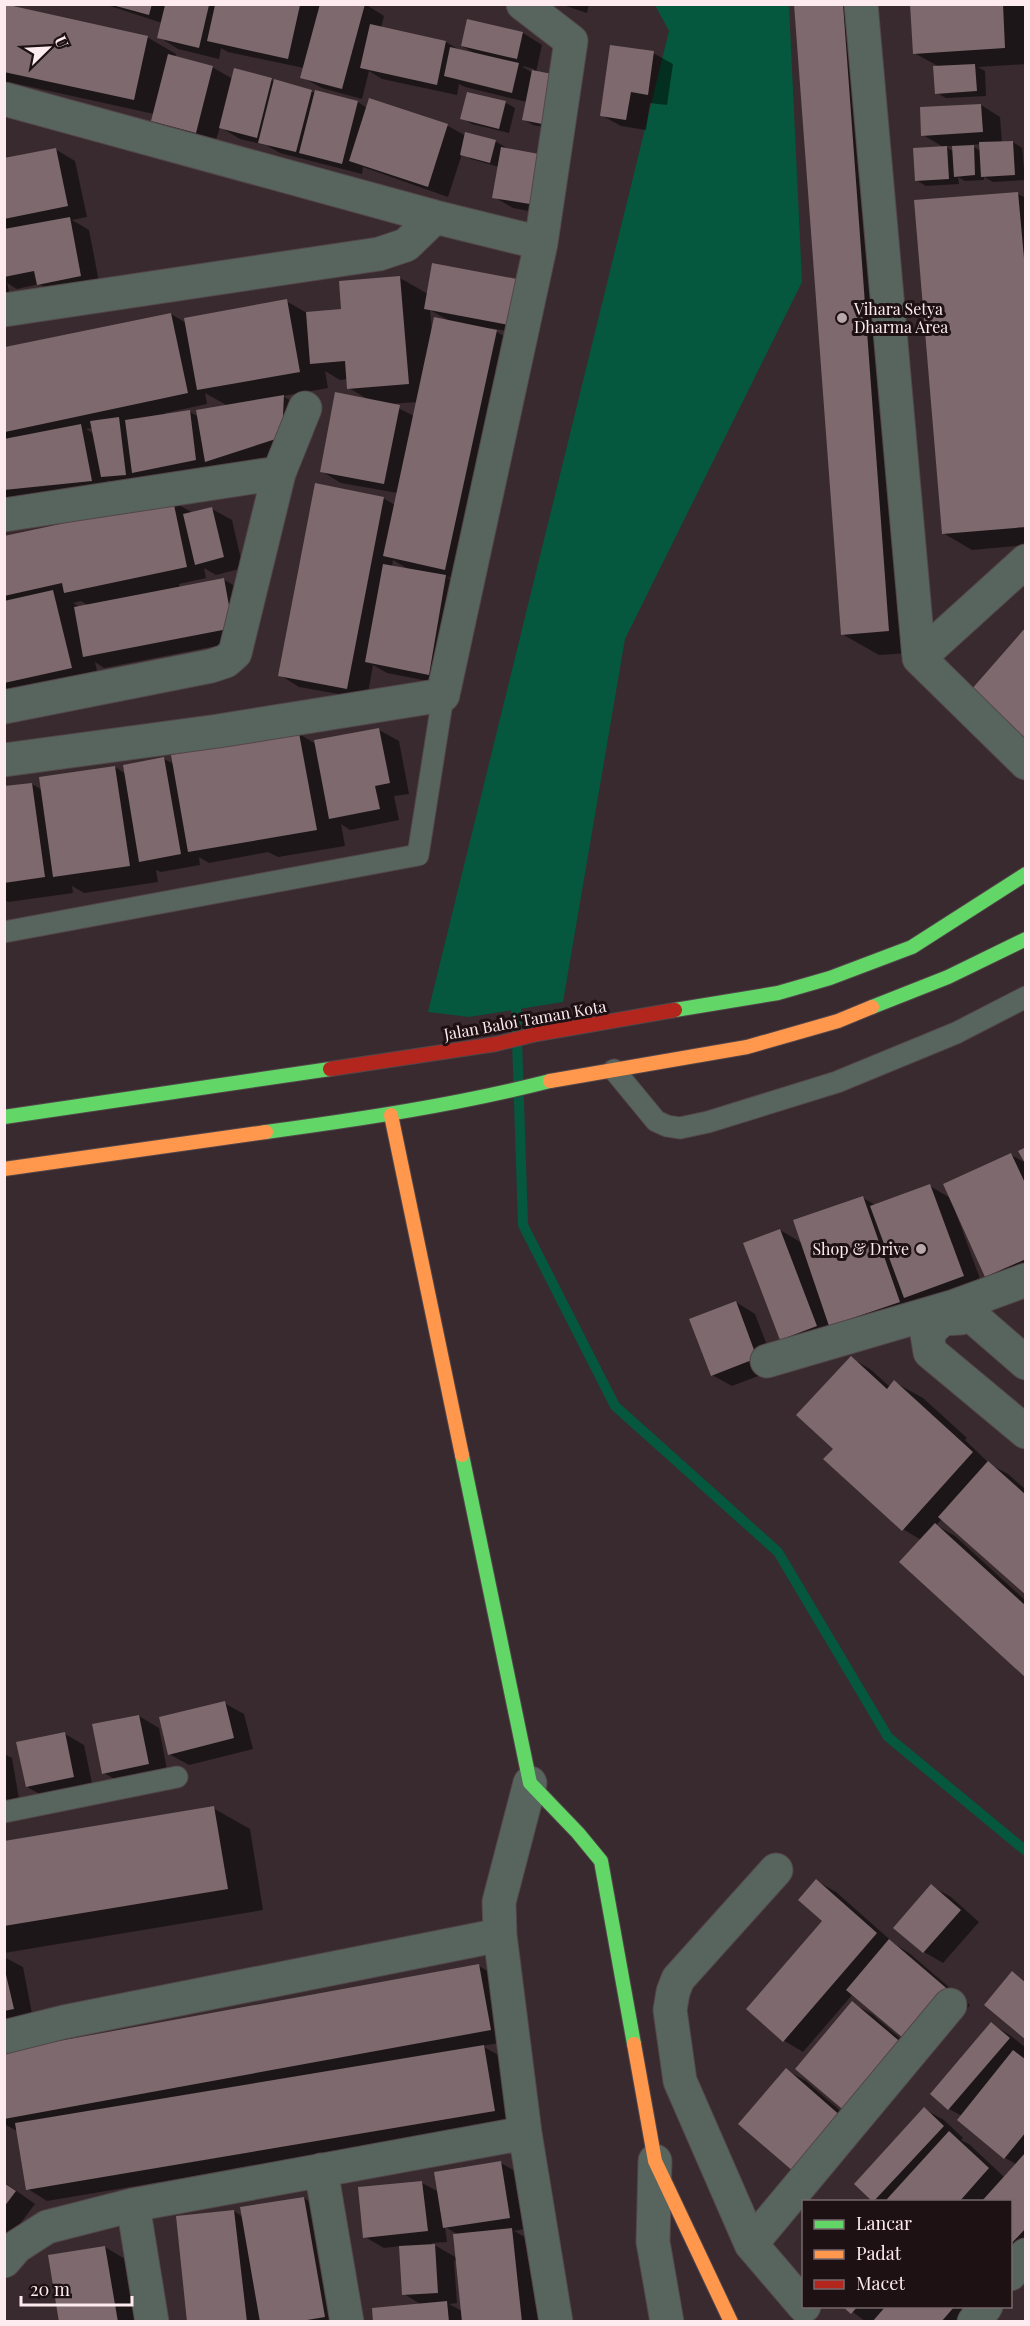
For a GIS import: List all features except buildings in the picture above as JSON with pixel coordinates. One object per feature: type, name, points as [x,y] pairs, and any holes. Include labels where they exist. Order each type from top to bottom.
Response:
[{"type":"main road","name":"Jalan Baloi Taman Kota","points":[[4,1117],[496,1044],[778,993],[830,978],[912,947],[1026,874]]},
{"type":"main road","points":[[4,1169],[391,1115],[491,1096],[555,1080],[747,1047],[838,1021],[948,977],[1026,939]]},
{"type":"main road","points":[[391,1115],[530,1783],[578,1833],[601,1861],[656,2161],[731,2322]]},
{"type":"street","points":[[4,760],[218,731],[443,693],[541,243],[571,41],[523,4]]},
{"type":"street","points":[[861,4],[918,658],[1026,763]]},
{"type":"street","points":[[4,99],[435,217],[541,243]]},
{"type":"street","points":[[4,310],[379,254],[406,245],[435,217]]},
{"type":"street","points":[[4,707],[211,666],[226,661],[235,653],[279,472],[305,408]]},
{"type":"street","points":[[4,514],[279,472]]},
{"type":"street","points":[[918,658],[1026,561]]},
{"type":"street","points":[[767,1361],[955,1306],[1026,1280]]},
{"type":"street","points":[[1026,1300],[972,1317],[942,1319],[927,1334],[930,1352],[1026,1432]]},
{"type":"street","points":[[972,1317],[1026,1363]]},
{"type":"street","points":[[530,1783],[499,1902],[500,1935],[525,2133],[556,2322]]},
{"type":"street","points":[[776,1870],[678,1978],[670,2010],[680,2081],[751,2244],[802,2304]]},
{"type":"street","points":[[4,2037],[64,2022],[500,1935]]},
{"type":"street","points":[[751,2244],[950,2005]]},
{"type":"street","points":[[4,2261],[16,2247],[47,2227],[133,2205],[525,2133]]},
{"type":"street","points":[[656,2161],[653,2242],[667,2322]]},
{"type":"street","points":[[321,2170],[347,2322]]},
{"type":"street","points":[[133,2205],[152,2322]]},
{"type":"street","points":[[1012,2273],[1026,2255]]},
{"type":"street","points":[[806,2308],[817,2322]]},
{"type":"street","points":[[974,2322],[985,2308]]},
{"type":"lane","points":[[4,932],[418,855],[443,693]]},
{"type":"lane","points":[[614,1070],[656,1121],[680,1128],[708,1122],[837,1082],[956,1033],[1026,997]]},
{"type":"lane","points":[[4,1812],[177,1777]]},
{"type":"shaded area","points":[[655,5],[789,5],[802,282],[625,639],[563,1002],[469,1017],[428,1012],[669,31]]},
{"type":"waterway","points":[[516,1009],[523,1225],[615,1406],[778,1552],[888,1737],[1026,1851]]},
{"type":"traffic: fast","points":[[675,1010],[778,993],[830,978],[912,947],[1026,874]]},
{"type":"traffic: fast","points":[[872,1007],[948,977],[1026,939]]},
{"type":"traffic: fast","points":[[4,1117],[330,1069]]},
{"type":"traffic: fast","points":[[266,1132],[444,1104],[550,1081]]},
{"type":"traffic: fast","points":[[462,1455],[530,1783],[578,1833],[601,1861],[634,2044]]},
{"type":"traffic: slow","points":[[550,1081],[747,1047],[838,1021],[872,1007]]},
{"type":"traffic: slow","points":[[391,1115],[462,1455]]},
{"type":"traffic: slow","points":[[4,1169],[266,1132]]},
{"type":"traffic: slow","points":[[634,2044],[655,2161],[731,2322]]},
{"type":"traffic: jam","points":[[330,1069],[496,1044],[537,1034],[675,1010]]},
{"type":"place","name":"Vihara Setya Dharma Area","points":[[842,318]]},
{"type":"place","name":"Shop & Drive","points":[[921,1249]]}]
